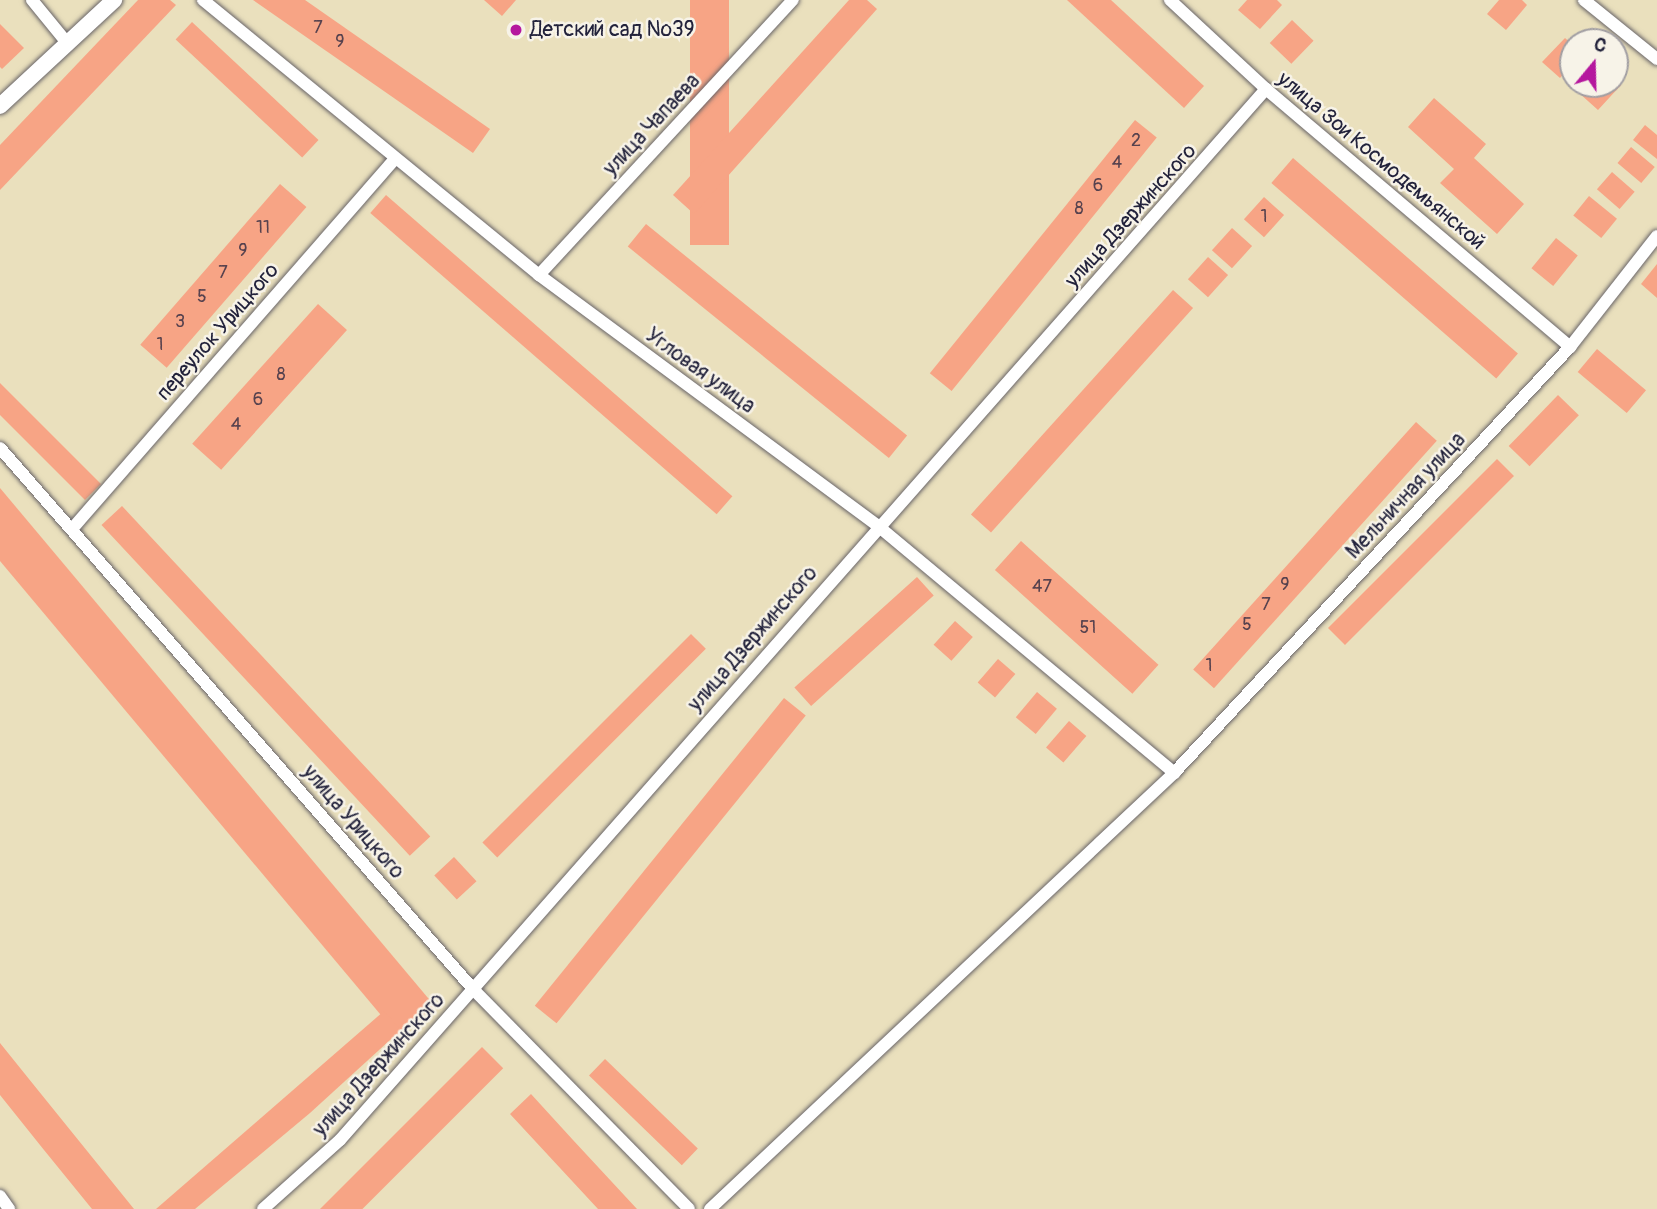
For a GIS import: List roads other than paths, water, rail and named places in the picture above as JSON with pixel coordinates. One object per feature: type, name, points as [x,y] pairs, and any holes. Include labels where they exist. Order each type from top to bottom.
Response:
[{"type":"street","points":[[32,0],[68,44]]},
{"type":"street","points":[[0,106],[114,0]]},
{"type":"street","name":"Угловая улица","points":[[203,0],[394,160],[539,275],[878,526],[1174,774]]},
{"type":"street","name":"улица Чапаева","points":[[539,275],[793,0]]},
{"type":"street","name":"улица Зои Космодемьянской","points":[[1170,0],[1266,89],[1570,347]]},
{"type":"street","points":[[1584,0],[1657,59]]},
{"type":"street","name":"улица Дзержинского","points":[[263,1209],[340,1140],[878,526],[1266,89]]},
{"type":"street","name":"переулок Урицкого","points":[[72,529],[394,160]]},
{"type":"street","name":"Мельничная улица","points":[[710,1209],[1174,774],[1570,347],[1657,236]]},
{"type":"street","name":"улица Урицкого","points":[[0,448],[473,989],[689,1209]]},
{"type":"street","points":[[0,1196],[9,1209]]},
{"type":"place","name":"Детский сад №39","points":[[516,30]]}]
